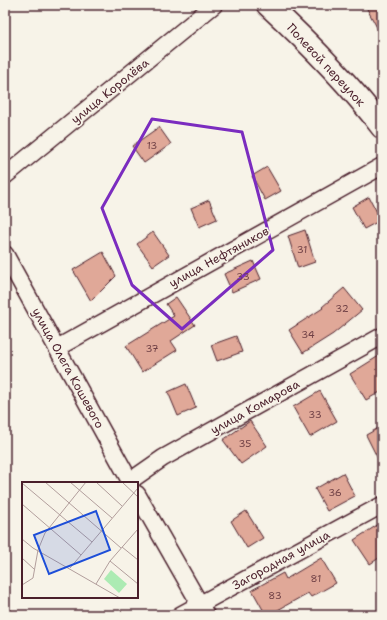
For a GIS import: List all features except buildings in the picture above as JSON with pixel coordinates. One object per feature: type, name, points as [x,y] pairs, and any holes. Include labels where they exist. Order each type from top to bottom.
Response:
[{"type":"street","name":"улица Королёва","points":[[5,176],[214,5]]},
{"type":"street","name":"Полевой переулок","points":[[268,5],[332,67],[382,127]]},
{"type":"street","name":"улица Нефтяников","points":[[57,348],[382,166]]},
{"type":"street","name":"улица Олега Кошевого","points":[[5,254],[130,482]]},
{"type":"street","name":"улица Комарова","points":[[136,482],[163,458],[382,336]]},
{"type":"street","name":"улица Олега Кошевого","points":[[138,496],[204,610]]},
{"type":"street","name":"Загородная улица","points":[[180,615],[204,610],[382,505]]},
{"type":"highlighted area","points":[[152,119],[242,132],[273,250],[182,329],[132,285],[102,208]]}]
